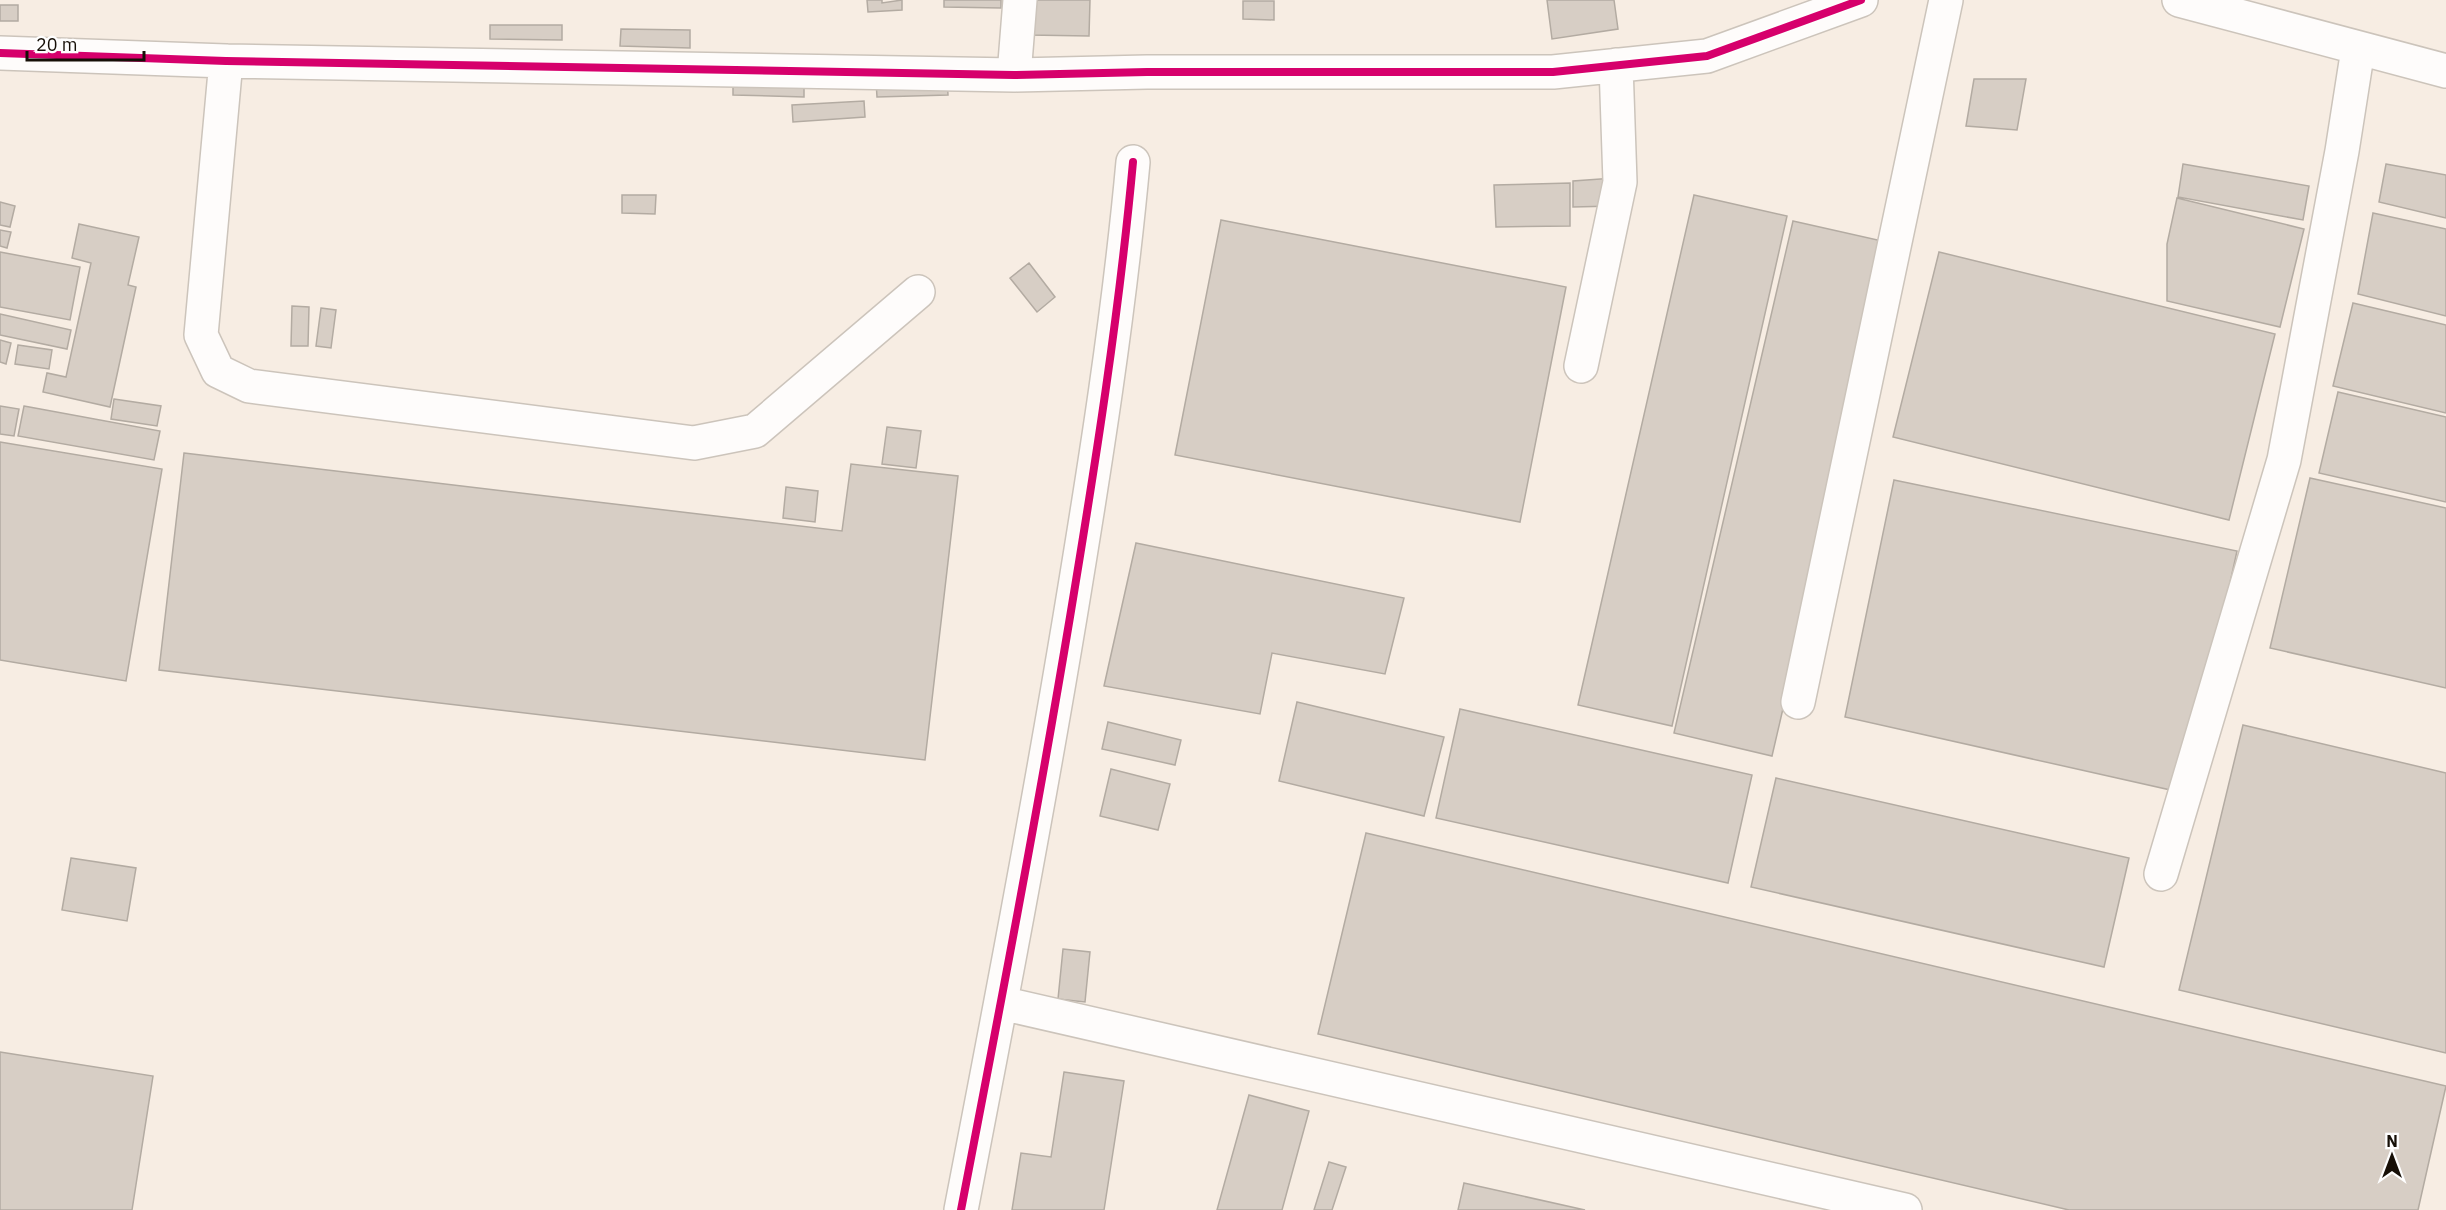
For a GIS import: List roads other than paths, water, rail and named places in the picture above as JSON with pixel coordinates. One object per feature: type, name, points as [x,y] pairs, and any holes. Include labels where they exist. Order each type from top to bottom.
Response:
[{"type":"street","points":[[1014,75],[1020,0]]},
{"type":"street","points":[[0,53],[226,61],[1014,75],[1148,72],[1553,72],[1707,56],[1861,0]]},
{"type":"street","points":[[1798,702],[1946,0]]},
{"type":"street","points":[[2178,0],[2446,71]]},
{"type":"street","points":[[2162,874],[2284,460],[2342,152],[2358,49]]},
{"type":"street","points":[[226,61],[201,335],[218,371],[249,386],[694,443],[755,431],[918,292]]},
{"type":"street","points":[[1581,366],[1620,182],[1616,65]]},
{"type":"street","points":[[961,1210],[1052,727],[1102,428],[1125,250],[1133,162]]},
{"type":"street","points":[[1001,1003],[1905,1210]]}]
